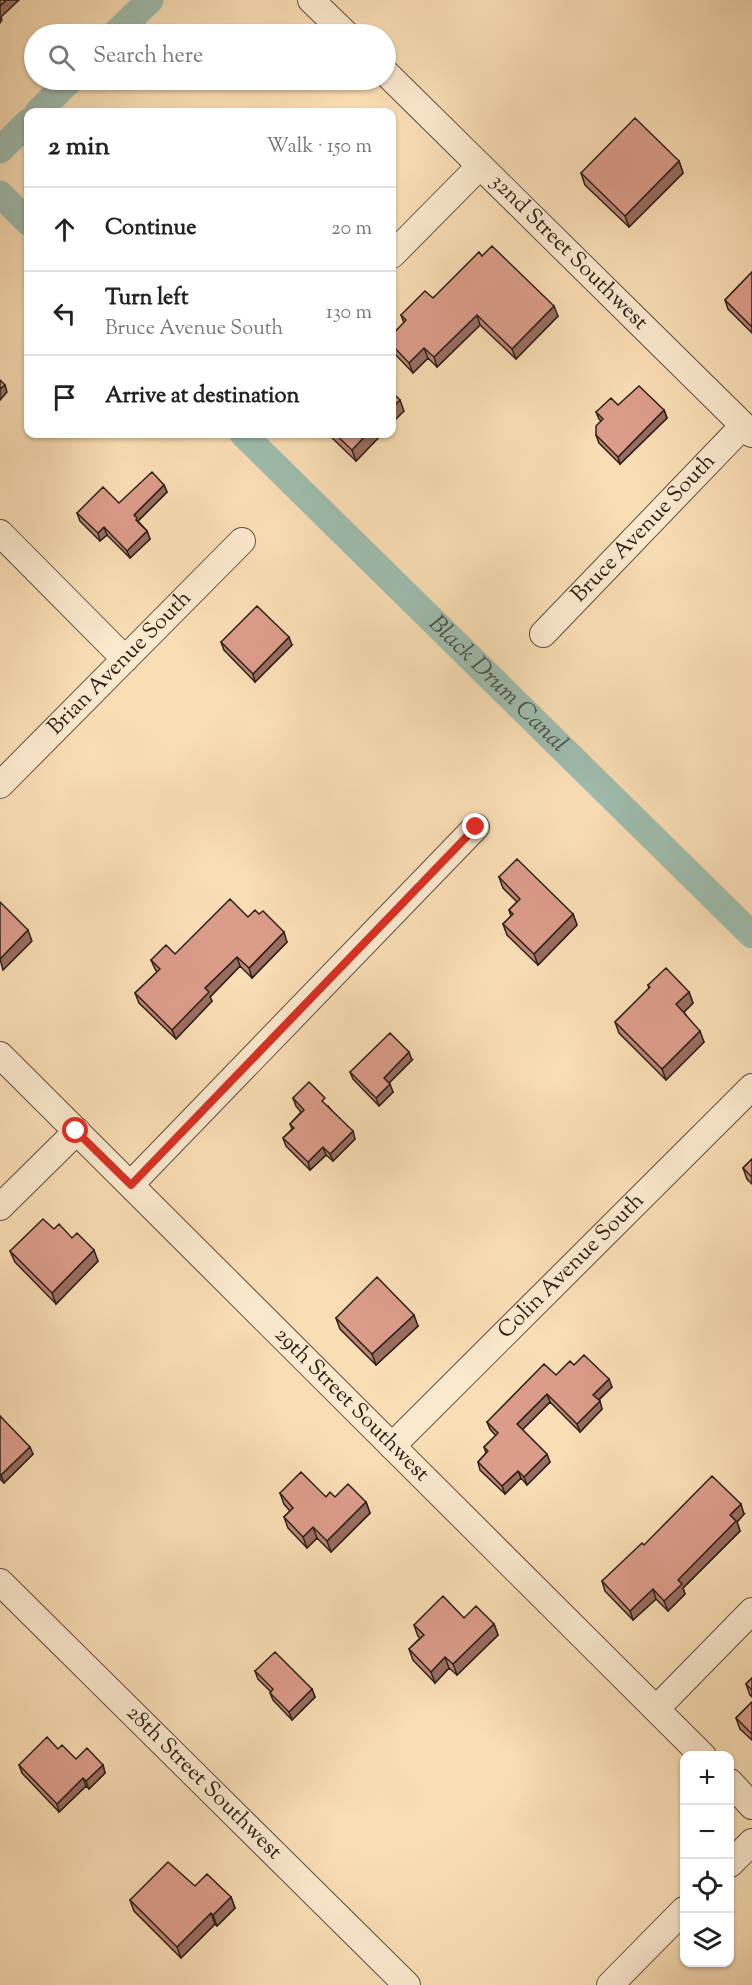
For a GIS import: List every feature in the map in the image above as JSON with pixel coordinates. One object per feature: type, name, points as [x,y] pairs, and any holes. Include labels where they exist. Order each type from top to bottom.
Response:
[{"type":"street","points":[[311,0],[336,24]]},
{"type":"street","name":"32nd Street Southwest","points":[[396,84],[748,430]]},
{"type":"street","points":[[396,251],[480,166]]},
{"type":"street","name":"Bruce Avenue South","points":[[543,634],[748,430]]},
{"type":"street","points":[[0,533],[125,659]]},
{"type":"street","name":"Brian Avenue South","points":[[0,785],[242,541]]},
{"type":"street","points":[[131,1185],[476,827]]},
{"type":"street","name":"29th Street Southwest","points":[[0,1054],[699,1751]]},
{"type":"street","name":"Colin Avenue South","points":[[392,1446],[752,1088]]},
{"type":"street","points":[[0,1208],[76,1131]]},
{"type":"street","name":"28th Street Southwest","points":[[0,1582],[406,1985]]},
{"type":"street","points":[[656,1709],[752,1611]]},
{"type":"street","points":[[734,1787],[752,1806]]},
{"type":"street","points":[[734,1859],[752,1842]]},
{"type":"street","points":[[610,1985],[681,1913]]},
{"type":"building","points":[[635,118],[679,161],[625,216],[581,173]]},
{"type":"building","points":[[492,246],[554,306],[512,349],[477,315],[434,357],[424,348],[409,363],[396,349],[396,331],[406,320],[401,315],[425,291],[433,298],[479,252],[482,256]]},
{"type":"building","points":[[752,272],[752,326],[751,326],[725,300]]},
{"type":"building","points":[[639,386],[664,410],[618,457],[596,435],[596,426],[603,419],[596,412],[611,398],[618,405]]},
{"type":"building","points":[[339,438],[363,438],[352,450]]},
{"type":"building","points":[[152,472],[164,485],[134,515],[147,531],[127,551],[104,527],[98,533],[77,513],[103,487],[119,503]]},
{"type":"building","points":[[257,606],[289,637],[253,674],[221,642]]},
{"type":"building","points":[[517,859],[573,914],[534,954],[503,924],[513,914],[509,910],[520,899],[499,877]]},
{"type":"building","points":[[230,899],[248,917],[255,910],[259,914],[263,911],[284,932],[249,968],[237,957],[205,988],[209,992],[172,1030],[135,993],[160,969],[151,960],[166,945],[175,954]]},
{"type":"building","points":[[0,902],[28,930],[0,959]]},
{"type":"building","points":[[666,968],[689,992],[676,1004],[700,1031],[662,1069],[615,1022]]},
{"type":"building","points":[[390,1033],[409,1052],[384,1078],[390,1084],[376,1098],[350,1072]]},
{"type":"building","points":[[309,1082],[325,1098],[322,1101],[353,1131],[330,1154],[323,1147],[308,1162],[283,1138],[294,1128],[290,1124],[304,1110],[293,1098]]},
{"type":"building","points":[[752,1159],[752,1177],[743,1168]]},
{"type":"building","points":[[43,1219],[54,1229],[59,1224],[72,1238],[77,1233],[94,1250],[52,1293],[10,1251]]},
{"type":"building","points":[[377,1277],[414,1315],[372,1354],[336,1318]]},
{"type":"building","points":[[584,1355],[609,1379],[593,1395],[600,1401],[577,1424],[547,1394],[517,1424],[547,1454],[524,1477],[518,1471],[502,1486],[478,1462],[488,1451],[484,1447],[498,1433],[487,1422],[544,1364],[556,1375],[570,1361],[574,1365]]},
{"type":"building","points":[[0,1416],[30,1447],[1,1475],[0,1474]]},
{"type":"building","points":[[301,1472],[326,1497],[330,1492],[335,1497],[348,1484],[366,1502],[327,1541],[313,1527],[303,1537],[284,1517],[293,1508],[280,1493]]},
{"type":"building","points":[[712,1476],[741,1504],[730,1515],[736,1521],[678,1580],[682,1584],[664,1601],[653,1589],[630,1611],[602,1581],[642,1543],[644,1545]]},
{"type":"building","points":[[443,1596],[464,1618],[476,1606],[494,1624],[453,1664],[445,1657],[431,1672],[409,1649],[424,1635],[414,1625]]},
{"type":"building","points":[[275,1652],[312,1689],[289,1712],[270,1693],[273,1689],[255,1671]]},
{"type":"building","points":[[752,1678],[752,1690],[746,1684]]},
{"type":"building","points":[[752,1702],[752,1734],[736,1718]]},
{"type":"building","points":[[47,1737],[58,1749],[62,1745],[76,1759],[87,1748],[103,1765],[86,1781],[83,1778],[57,1804],[19,1765]]},
{"type":"building","points":[[168,1862],[195,1886],[207,1874],[231,1897],[213,1915],[211,1913],[177,1947],[130,1900]]},
{"type":"waterway","points":[[125,24],[150,0]]},
{"type":"waterway","points":[[42,108],[60,90]]},
{"type":"waterway","points":[[0,150],[24,126]]},
{"type":"waterway","name":"Black Drum Canal","points":[[0,194],[24,218]]},
{"type":"waterway","name":"Black Drum Canal","points":[[247,438],[752,935]]},
{"type":"route","points":[[76,1131],[131,1185],[476,827]]}]
